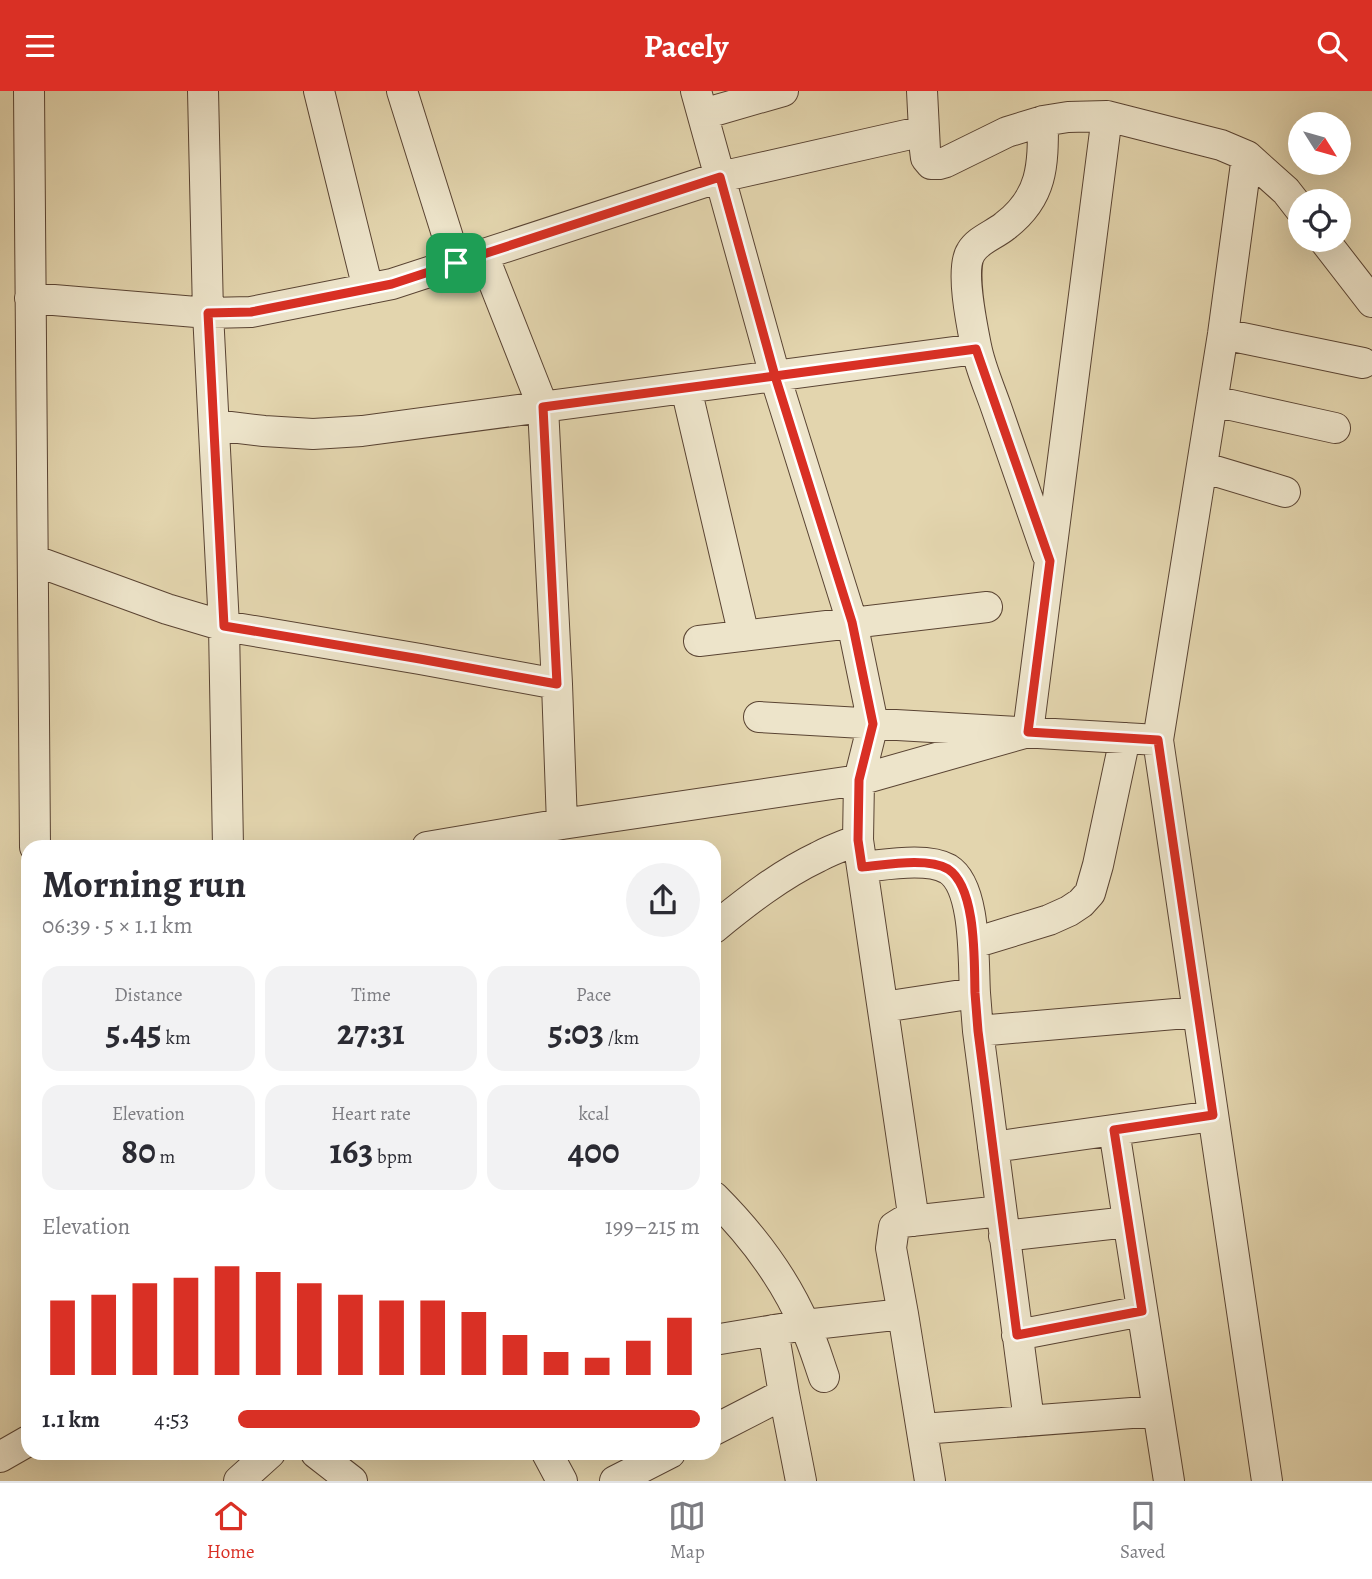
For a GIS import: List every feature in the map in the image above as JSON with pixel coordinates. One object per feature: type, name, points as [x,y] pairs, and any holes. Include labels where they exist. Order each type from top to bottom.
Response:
[{"type":"street","points":[[29,91],[35,840]]},
{"type":"street","points":[[203,91],[208,313],[224,626],[228,840]]},
{"type":"street","points":[[319,91],[368,289]]},
{"type":"street","points":[[402,91],[469,259],[543,407],[557,684],[542,834]]},
{"type":"street","points":[[783,91],[700,103],[775,376],[852,622],[873,724],[859,780],[860,853],[914,1221]]},
{"type":"street","points":[[922,91],[926,158],[931,163],[939,164],[1007,132],[1043,121],[1107,116],[1221,145],[1247,156],[1288,194]]},
{"type":"street","points":[[1028,732],[1107,116]]},
{"type":"street","points":[[1043,121],[1042,171],[1033,195],[1022,212],[970,252],[966,267],[966,284],[976,349],[1050,561]]},
{"type":"street","points":[[30,298],[208,313],[251,312],[392,284],[720,177],[924,131]]},
{"type":"street","points":[[1247,156],[1213,401],[1158,740],[1268,1481]]},
{"type":"street","points":[[1333,252],[1372,302]]},
{"type":"street","points":[[1223,334],[1363,363]]},
{"type":"street","points":[[214,425],[313,434],[362,431],[976,349]]},
{"type":"street","points":[[685,388],[744,636]]},
{"type":"street","points":[[1213,401],[1335,428]]},
{"type":"street","points":[[1202,467],[1285,492]]},
{"type":"street","points":[[33,560],[224,626],[557,684]]},
{"type":"street","points":[[699,641],[987,607]]},
{"type":"street","points":[[759,717],[1158,740]]},
{"type":"street","points":[[489,840],[542,834],[859,780],[1028,732]]},
{"type":"street","points":[[974,943],[1049,920],[1069,911],[1090,893],[1125,738]]},
{"type":"street","points":[[721,923],[792,871],[817,857],[860,853],[934,864],[949,870],[959,882],[966,896],[974,943],[978,1031],[1029,1421]]},
{"type":"street","points":[[883,1007],[975,993]]},
{"type":"street","points":[[978,1031],[1198,1012]]},
{"type":"street","points":[[993,1147],[1213,1115]]},
{"type":"street","points":[[1114,1130],[1169,1481]]},
{"type":"street","points":[[721,1205],[758,1246],[783,1283],[805,1325],[824,1377]]},
{"type":"street","points":[[930,1481],[891,1248],[894,1227],[902,1222],[914,1221],[1128,1222]]},
{"type":"street","points":[[1017,1335],[1142,1311]]},
{"type":"street","points":[[721,1339],[805,1325],[904,1314]]},
{"type":"street","points":[[773,1330],[801,1481]]},
{"type":"street","points":[[721,1426],[784,1394]]},
{"type":"street","points":[[922,1429],[1158,1411]]},
{"type":"street","points":[[0,1457],[21,1445]]},
{"type":"street","points":[[244,1479],[263,1460]]},
{"type":"street","points":[[325,1460],[352,1481]]},
{"type":"street","points":[[551,1460],[562,1481]]},
{"type":"street","points":[[615,1481],[656,1460]]},
{"type":"route","points":[[456,263],[392,284],[251,312],[208,313],[224,626],[557,684],[543,407],[775,376],[852,622],[873,724],[859,780],[858,840],[862,867],[934,864],[949,870],[966,896],[974,943],[978,1031],[1017,1335],[1142,1311],[1114,1130],[1213,1115],[1158,740],[1028,732],[1050,561],[976,349],[775,376],[720,177],[456,263]]}]
